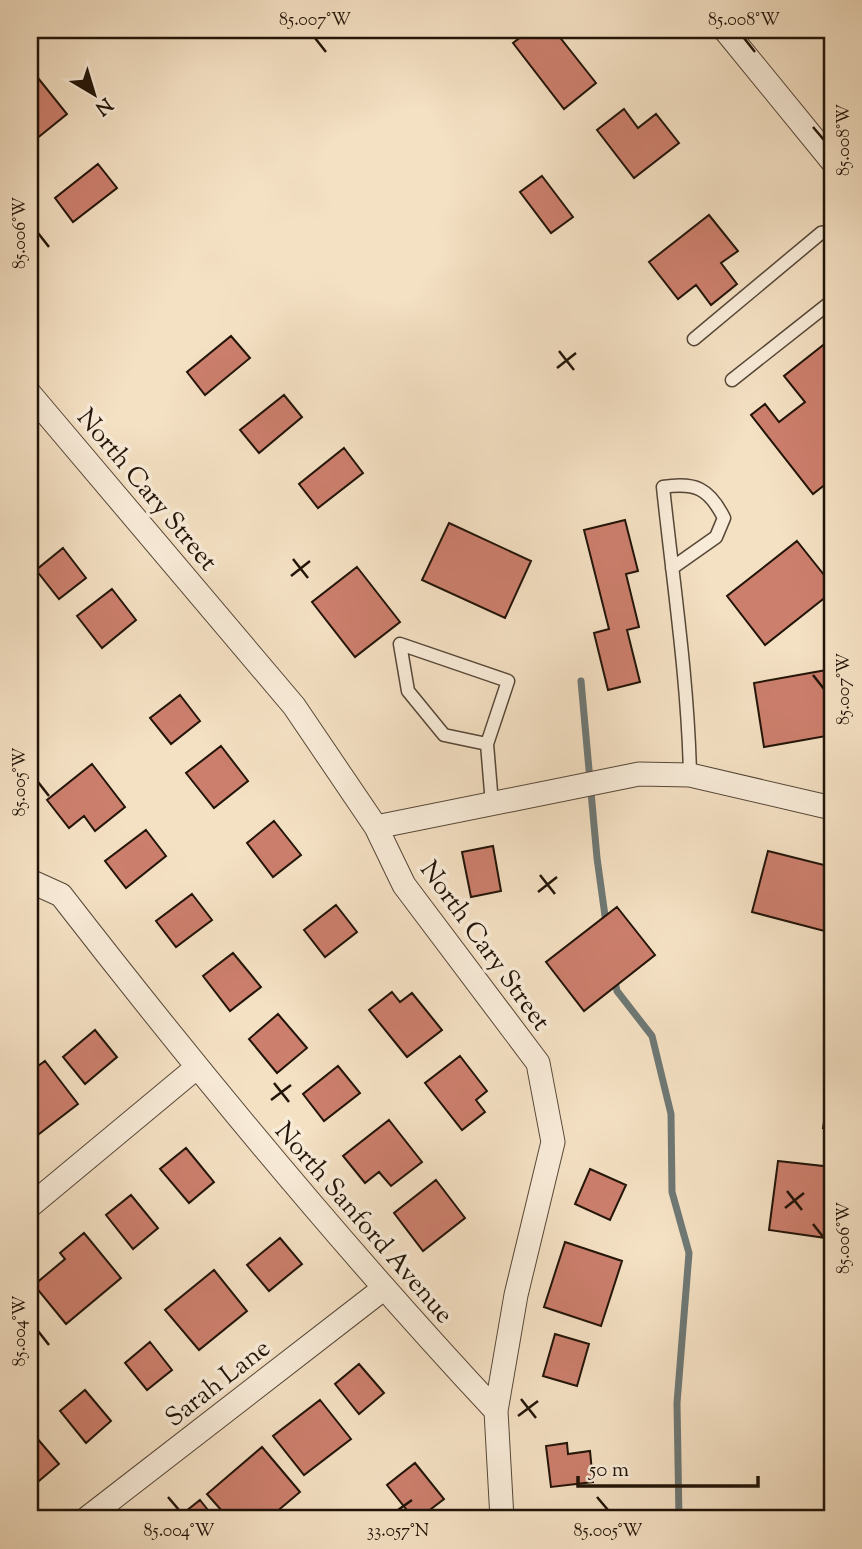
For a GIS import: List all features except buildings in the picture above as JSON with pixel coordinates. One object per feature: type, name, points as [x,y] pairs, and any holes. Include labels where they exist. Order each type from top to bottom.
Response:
[{"type":"street","points":[[725,30],[832,161]]},
{"type":"street","name":"North Cary Street","points":[[30,394],[295,706],[376,827],[404,885],[538,1063],[553,1142],[519,1283],[496,1411],[502,1519]]},
{"type":"street","points":[[376,827],[639,774],[690,775],[832,808]]},
{"type":"street","name":"North Sanford Avenue","points":[[30,881],[61,895],[195,1068],[383,1289],[496,1411]]},
{"type":"street","points":[[30,1206],[195,1068]]},
{"type":"street","name":"Sarah Lane","points":[[86,1519],[383,1289]]},
{"type":"lane","points":[[694,339],[821,233],[832,231]]},
{"type":"lane","points":[[732,380],[832,301]]},
{"type":"lane","points":[[672,568],[716,537],[724,518],[713,498],[688,483],[663,487],[689,728],[690,775]]},
{"type":"lane","points":[[486,744],[444,735],[408,691],[400,643],[508,681],[486,744],[492,804]]},
{"type":"waterway","points":[[581,681],[597,858],[606,923]]},
{"type":"waterway","points":[[614,977],[617,991],[652,1036],[671,1114],[672,1192],[689,1253],[677,1403],[679,1519]]}]
